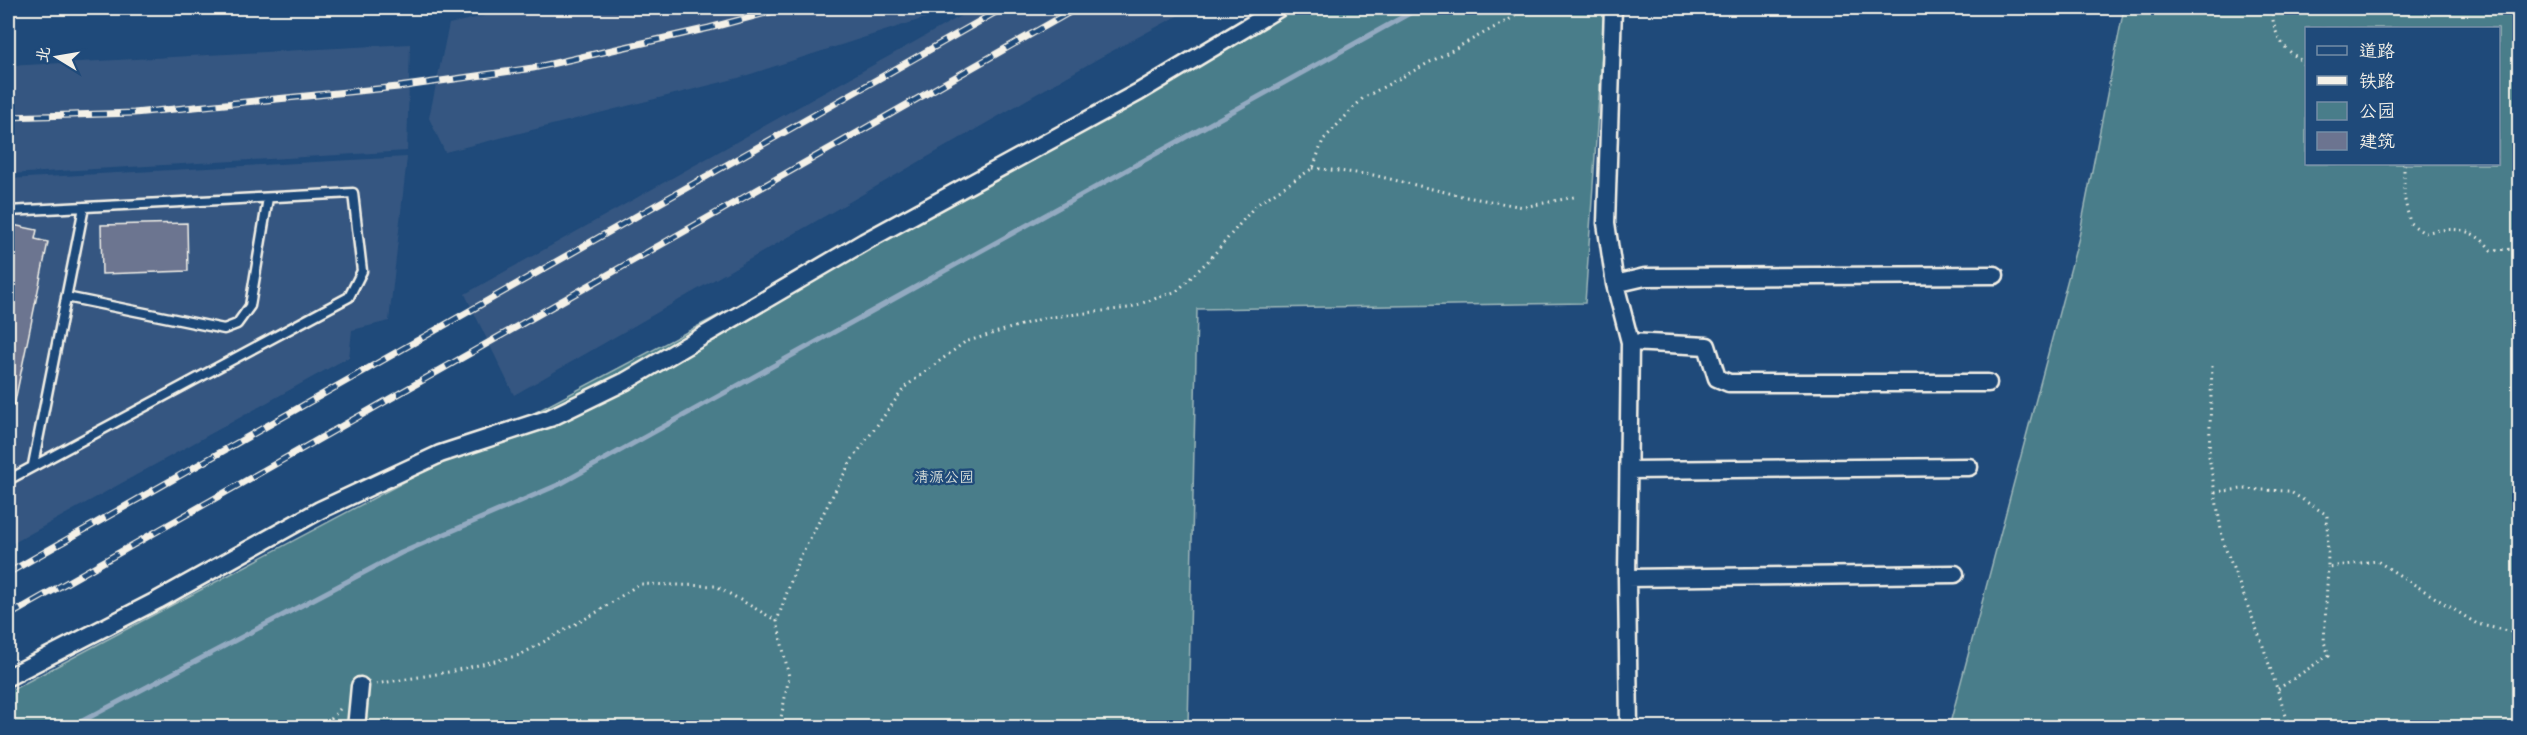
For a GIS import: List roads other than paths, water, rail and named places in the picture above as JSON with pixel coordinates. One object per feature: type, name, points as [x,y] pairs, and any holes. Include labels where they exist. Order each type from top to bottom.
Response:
[{"type":"street","points":[[8,677],[158,600],[320,510],[440,454],[550,418],[626,381],[864,242],[1139,92],[1279,8]]},
{"type":"street","points":[[1613,8],[1606,223],[1615,284],[1630,342],[1627,578],[1629,728]]},
{"type":"street","points":[[1615,284],[1645,277],[1995,275]]},
{"type":"street","points":[[1630,342],[1707,346],[1717,378],[1729,382],[1988,382]]},
{"type":"street","points":[[1629,470],[1969,467]]},
{"type":"street","points":[[1627,578],[1955,574]]},
{"type":"street","points":[[356,728],[360,686]]},
{"type":"lane","points":[[8,211],[353,193],[362,271],[349,297],[8,480]]},
{"type":"lane","points":[[66,297],[224,329],[237,324],[250,306],[268,198]]},
{"type":"lane","points":[[33,465],[84,207]]},
{"type":"waterway","points":[[69,728],[401,553],[560,484],[1419,8]]},
{"type":"railway","points":[[8,117],[134,113],[398,87],[533,68],[709,28],[785,8]]},
{"type":"railway","points":[[8,573],[1003,8]]},
{"type":"railway","points":[[8,616],[1077,8]]},
{"type":"park label","name":"清源公园","points":[[944,477]]}]
